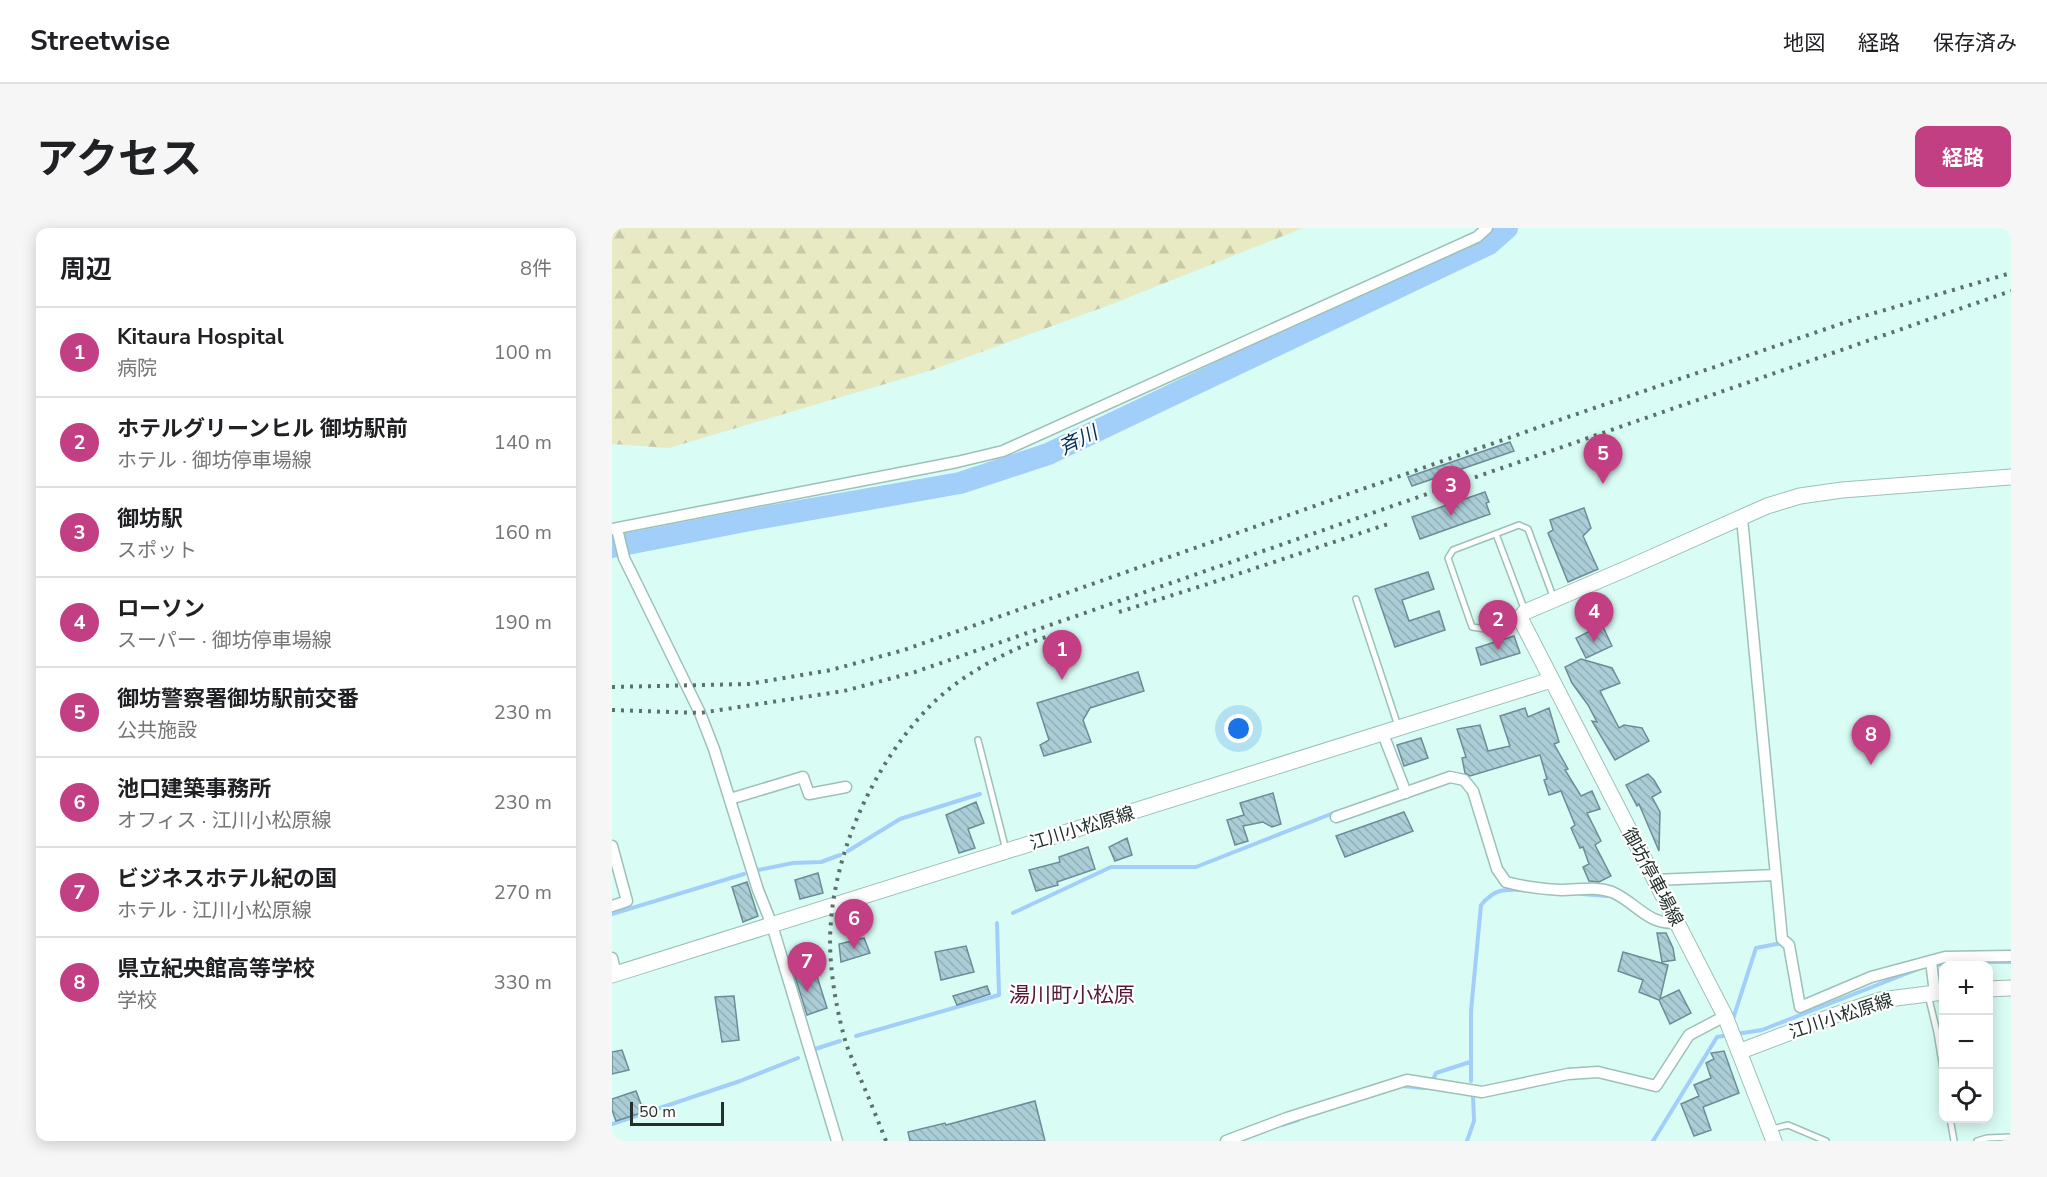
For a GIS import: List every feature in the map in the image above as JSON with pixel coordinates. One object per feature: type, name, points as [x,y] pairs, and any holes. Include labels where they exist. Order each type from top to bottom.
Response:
[{"type":"main road","points":[[1523,615],[1554,599],[1767,507],[1800,496],[1842,490],[2011,477]]},
{"type":"main road","name":"御坊停車場線","points":[[1523,615],[1551,680],[1725,1016],[1741,1051],[1772,1135]]},
{"type":"main road","name":"江川小松原線","points":[[614,975],[1551,680]]},
{"type":"main road","points":[[1993,989],[2011,988]]},
{"type":"main road","name":"江川小松原線","points":[[1741,1051],[1880,1000],[1935,993]]},
{"type":"street","points":[[837,1141],[772,925],[758,890],[714,749],[700,713],[624,558],[614,529],[1003,451],[1476,237],[1486,228]]},
{"type":"street","points":[[1742,518],[1782,939],[1789,945],[1800,1006],[1871,977],[1945,957],[2011,956]]},
{"type":"street","points":[[1383,734],[1406,793]]},
{"type":"street","points":[[730,799],[803,777],[809,794],[846,787]]},
{"type":"street","points":[[1336,817],[1450,777],[1464,780],[1473,791],[1497,869],[1506,882],[1561,890],[1596,888],[1614,893],[1652,920],[1666,924],[1677,922]]},
{"type":"street","points":[[612,846],[627,901],[612,906]]},
{"type":"street","points":[[1654,880],[1776,875]]},
{"type":"street","points":[[612,958],[614,975]]},
{"type":"street","points":[[1931,961],[1935,993]]},
{"type":"street","points":[[1226,1141],[1287,1118],[1407,1080],[1482,1092],[1568,1074],[1598,1072],[1656,1086],[1689,1035],[1725,1016]]},
{"type":"lane","points":[[1496,534],[1523,615],[1485,629],[1472,627],[1448,558],[1453,550],[1519,525],[1528,529],[1554,599]]},
{"type":"lane","points":[[1356,599],[1400,729]]},
{"type":"lane","points":[[978,740],[1007,852]]},
{"type":"lane","points":[[1935,993],[1937,1032],[1943,1069]]},
{"type":"lane","points":[[1951,1123],[1954,1141]]},
{"type":"lane","points":[[1772,1135],[1788,1125],[1826,1141]]},
{"type":"lane","points":[[1977,1141],[1987,1138],[2011,1137]]},
{"type":"green space","points":[[612,228],[1303,228],[1112,304],[932,370],[669,448],[612,444]]},
{"type":"building","points":[[1510,442],[1514,451],[1412,486],[1408,477]]},
{"type":"building","points":[[1485,492],[1490,514],[1420,539],[1412,517]]},
{"type":"building","points":[[1584,508],[1591,528],[1583,536],[1598,569],[1568,582],[1548,533],[1553,530],[1550,520]]},
{"type":"building","points":[[1428,572],[1434,589],[1402,600],[1409,621],[1439,611],[1445,630],[1395,647],[1375,589]]},
{"type":"building","points":[[1602,625],[1612,646],[1586,658],[1576,638]]},
{"type":"building","points":[[1514,636],[1520,653],[1481,665],[1476,648]]},
{"type":"building","points":[[1581,659],[1612,668],[1620,683],[1600,691],[1619,728],[1624,725],[1642,728],[1649,741],[1615,760],[1592,721],[1597,722],[1588,705],[1572,683],[1565,667]]},
{"type":"building","points":[[1138,672],[1144,691],[1090,708],[1083,720],[1091,742],[1044,756],[1040,745],[1049,740],[1037,703]]},
{"type":"building","points":[[1525,708],[1528,717],[1549,708],[1559,742],[1554,744],[1568,769],[1565,770],[1581,796],[1592,791],[1600,809],[1587,813],[1601,841],[1595,845],[1611,876],[1599,882],[1589,881],[1583,867],[1589,864],[1583,847],[1580,848],[1571,828],[1575,825],[1561,791],[1549,795],[1540,755],[1470,776],[1465,773],[1462,758],[1466,757],[1457,729],[1480,725],[1488,751],[1510,746],[1500,716]]},
{"type":"building","points":[[1421,738],[1428,758],[1404,766],[1397,745]]},
{"type":"building","points":[[1648,774],[1661,792],[1652,797],[1660,812],[1659,851],[1639,804],[1637,806],[1626,785]]},
{"type":"building","points":[[1273,793],[1281,824],[1272,827],[1263,822],[1243,826],[1248,841],[1235,845],[1227,820],[1244,815],[1240,803]]},
{"type":"building","points":[[976,802],[984,823],[968,829],[975,848],[959,853],[946,815]]},
{"type":"building","points":[[1404,812],[1413,831],[1345,857],[1336,836]]},
{"type":"building","points":[[1127,838],[1132,855],[1115,861],[1109,847]]},
{"type":"building","points":[[1088,847],[1095,869],[1057,882],[1058,885],[1036,891],[1029,870],[1060,862],[1059,857]]},
{"type":"building","points":[[818,873],[823,893],[800,899],[795,880]]},
{"type":"building","points":[[747,882],[758,916],[743,922],[732,887]]},
{"type":"building","points":[[1657,933],[1666,933],[1673,948],[1675,960],[1662,962]]},
{"type":"building","points":[[864,938],[870,953],[841,962],[839,944]]},
{"type":"building","points":[[966,946],[974,972],[941,980],[935,952]]},
{"type":"building","points":[[1623,952],[1668,965],[1660,999],[1679,990],[1691,1013],[1670,1024],[1659,1000],[1639,992],[1643,980],[1618,971]]},
{"type":"building","points":[[810,954],[827,1008],[807,1015],[790,960]]},
{"type":"building","points":[[987,986],[990,994],[957,1005],[953,996]]},
{"type":"building","points":[[734,996],[739,1040],[722,1042],[715,997]]},
{"type":"building","points":[[622,1050],[629,1070],[612,1074],[612,1052]]},
{"type":"building","points":[[1724,1051],[1739,1093],[1703,1107],[1711,1130],[1694,1136],[1681,1104],[1699,1096],[1694,1085],[1711,1078],[1706,1063],[1714,1059],[1711,1053]]},
{"type":"building","points":[[636,1091],[644,1112],[616,1121],[612,1110],[612,1099]]},
{"type":"building","points":[[1035,1101],[1045,1141],[910,1141],[908,1132],[945,1123],[946,1125]]},
{"type":"waterway","name":"斉川","points":[[612,547],[960,483],[1048,454],[1489,244],[1507,228]]},
{"type":"waterway","points":[[848,851],[900,819],[980,794]]},
{"type":"waterway","points":[[1013,913],[1111,867],[1196,867],[1336,812]]},
{"type":"waterway","points":[[758,870],[793,863],[821,862],[840,855]]},
{"type":"waterway","points":[[612,914],[744,874]]},
{"type":"waterway","points":[[1471,1081],[1471,1011],[1481,905],[1498,892],[1521,890]]},
{"type":"waterway","points":[[1582,894],[1607,896]]},
{"type":"waterway","points":[[856,1036],[999,995],[997,923]]},
{"type":"waterway","points":[[1732,1022],[1756,948],[1782,943]]},
{"type":"waterway","points":[[1934,965],[2011,962]]},
{"type":"waterway","points":[[1736,1034],[1762,1030],[1918,969]]},
{"type":"waterway","points":[[1653,1141],[1717,1037],[1729,1035]]},
{"type":"waterway","points":[[815,1049],[840,1041]]},
{"type":"waterway","points":[[612,1124],[740,1081],[798,1058]]},
{"type":"waterway","points":[[1433,1080],[1436,1073],[1470,1062]]},
{"type":"waterway","points":[[1402,1086],[1424,1088]]},
{"type":"waterway","points":[[1467,1141],[1474,1121],[1473,1096]]},
{"type":"waterway","points":[[1282,1125],[1298,1120]]},
{"type":"railway","points":[[612,687],[749,684],[831,670],[904,650],[1568,417],[1861,317],[2011,273]]},
{"type":"railway","points":[[612,710],[700,713],[844,691],[915,672],[2011,291]]},
{"type":"railway","points":[[1119,612],[1388,524]]},
{"type":"railway","points":[[886,1141],[846,1044],[834,992],[830,929],[834,894],[842,860],[869,792],[907,732],[929,707],[954,685],[984,666],[1015,649],[1046,637]]},
{"type":"place","name":"御坊警察署御坊駅前交番","points":[[1603,484]]},
{"type":"place","name":"御坊駅","points":[[1451,516]]},
{"type":"place","name":"ローソン","points":[[1594,642]]},
{"type":"place","name":"ホテルグリーンヒル 御坊駅前","points":[[1498,650]]},
{"type":"place","name":"Kitaura Hospital","points":[[1062,680]]},
{"type":"place","name":"県立紀央館高等学校","points":[[1871,765]]},
{"type":"place","name":"池口建築事務所","points":[[854,949]]},
{"type":"place","name":"ビジネスホテル紀の国","points":[[807,992]]},
{"type":"district","name":"湯川町小松原","points":[[1072,995]]}]
